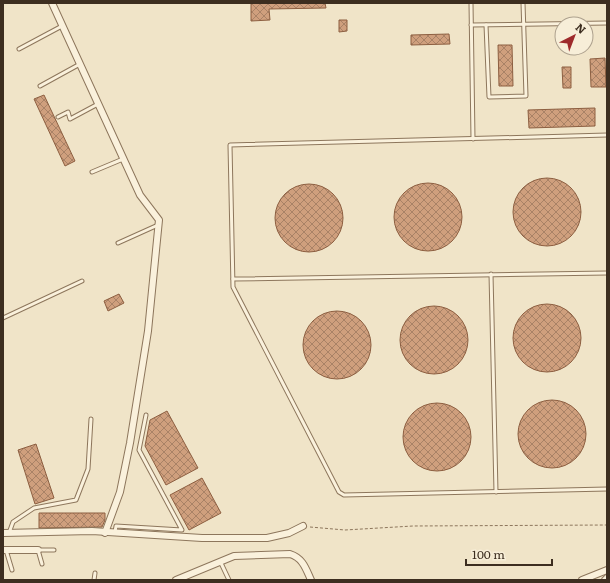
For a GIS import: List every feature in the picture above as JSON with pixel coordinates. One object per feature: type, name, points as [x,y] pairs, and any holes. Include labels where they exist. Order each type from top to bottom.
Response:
[{"type":"street","points":[[52,3],[140,195],[159,220],[151,303],[130,443],[120,492],[105,533]]},
{"type":"street","points":[[6,533],[92,531],[115,534],[202,538],[267,538],[289,533],[303,526]]},
{"type":"street","points":[[5,550],[38,550]]},
{"type":"street","points":[[176,580],[220,561],[242,555],[290,554],[296,556],[304,565],[311,580]]},
{"type":"street","points":[[582,580],[607,570]]},
{"type":"lane","points":[[471,3],[473,139]]},
{"type":"lane","points":[[486,25],[488,97],[526,96],[523,3]]},
{"type":"lane","points":[[471,26],[607,23]]},
{"type":"lane","points":[[19,49],[62,26]]},
{"type":"lane","points":[[40,86],[80,64]]},
{"type":"lane","points":[[58,117],[68,112],[70,119],[98,104]]},
{"type":"lane","points":[[607,135],[230,145],[233,287],[339,492],[344,495],[607,490]]},
{"type":"lane","points":[[92,172],[123,159]]},
{"type":"lane","points":[[118,243],[158,225]]},
{"type":"lane","points":[[233,279],[607,273]]},
{"type":"lane","points":[[491,274],[496,492]]},
{"type":"lane","points":[[3,318],[82,281]]},
{"type":"lane","points":[[115,534],[116,526],[182,530],[139,450],[146,415]]},
{"type":"lane","points":[[6,533],[13,522],[34,508],[76,500],[88,469],[91,419]]},
{"type":"lane","points":[[5,550],[12,570]]},
{"type":"lane","points":[[42,564],[38,550],[54,550]]},
{"type":"lane","points":[[220,561],[229,580]]},
{"type":"lane","points":[[94,573],[94,580]]},
{"type":"path","points":[[303,526],[346,530],[413,526],[607,525]]},
{"type":"building","points":[[251,3],[325,3],[326,8],[269,9],[270,20],[251,21]]},
{"type":"building","points":[[339,20],[347,20],[347,31],[339,32]]},
{"type":"building","points":[[449,34],[450,44],[411,45],[411,35]]},
{"type":"building","points":[[498,45],[512,45],[513,86],[499,86]]},
{"type":"building","points":[[605,58],[606,87],[591,87],[590,59]]},
{"type":"building","points":[[562,67],[571,67],[571,88],[563,88]]},
{"type":"building","points":[[44,95],[75,161],[65,166],[34,99]]},
{"type":"building","points":[[595,108],[595,126],[529,128],[528,110]]},
{"type":"building","points":[[547,178],[560,180],[571,188],[579,199],[581,212],[579,225],[571,236],[560,244],[547,246],[534,244],[523,236],[515,225],[513,212],[515,199],[523,188],[534,180]]},
{"type":"building","points":[[428,183],[441,185],[452,193],[460,204],[462,217],[460,230],[452,241],[441,249],[428,251],[415,249],[404,241],[396,230],[394,217],[396,204],[404,193],[415,185]]},
{"type":"building","points":[[309,184],[322,186],[333,194],[341,205],[343,218],[341,231],[333,242],[322,250],[309,252],[296,250],[285,242],[277,231],[275,218],[277,205],[285,194],[296,186]]},
{"type":"building","points":[[119,294],[124,303],[108,311],[104,301]]},
{"type":"building","points":[[547,304],[560,306],[571,314],[579,325],[581,338],[579,351],[571,362],[560,370],[547,372],[534,370],[523,362],[515,351],[513,338],[515,325],[523,314],[534,306]]},
{"type":"building","points":[[434,306],[447,308],[458,316],[466,327],[468,340],[466,353],[458,364],[447,372],[434,374],[421,372],[410,364],[402,353],[400,340],[402,327],[410,316],[421,308]]},
{"type":"building","points":[[337,311],[350,313],[361,321],[369,332],[371,345],[369,358],[361,369],[350,377],[337,379],[324,377],[313,369],[305,358],[303,345],[305,332],[313,321],[324,313]]},
{"type":"building","points":[[552,400],[565,402],[576,410],[584,421],[586,434],[584,447],[576,458],[565,466],[552,468],[539,466],[528,458],[520,447],[518,434],[520,421],[528,410],[539,402]]},
{"type":"building","points":[[437,403],[450,405],[461,413],[469,424],[471,437],[469,450],[461,461],[450,469],[437,471],[424,469],[413,461],[405,450],[403,437],[405,424],[413,413],[424,405]]},
{"type":"building","points":[[167,411],[198,468],[166,485],[145,446],[150,420]]},
{"type":"building","points":[[36,444],[54,498],[35,504],[18,450]]},
{"type":"building","points":[[202,478],[221,513],[189,530],[170,495]]},
{"type":"building","points":[[39,513],[105,513],[105,520],[102,527],[39,528]]}]
